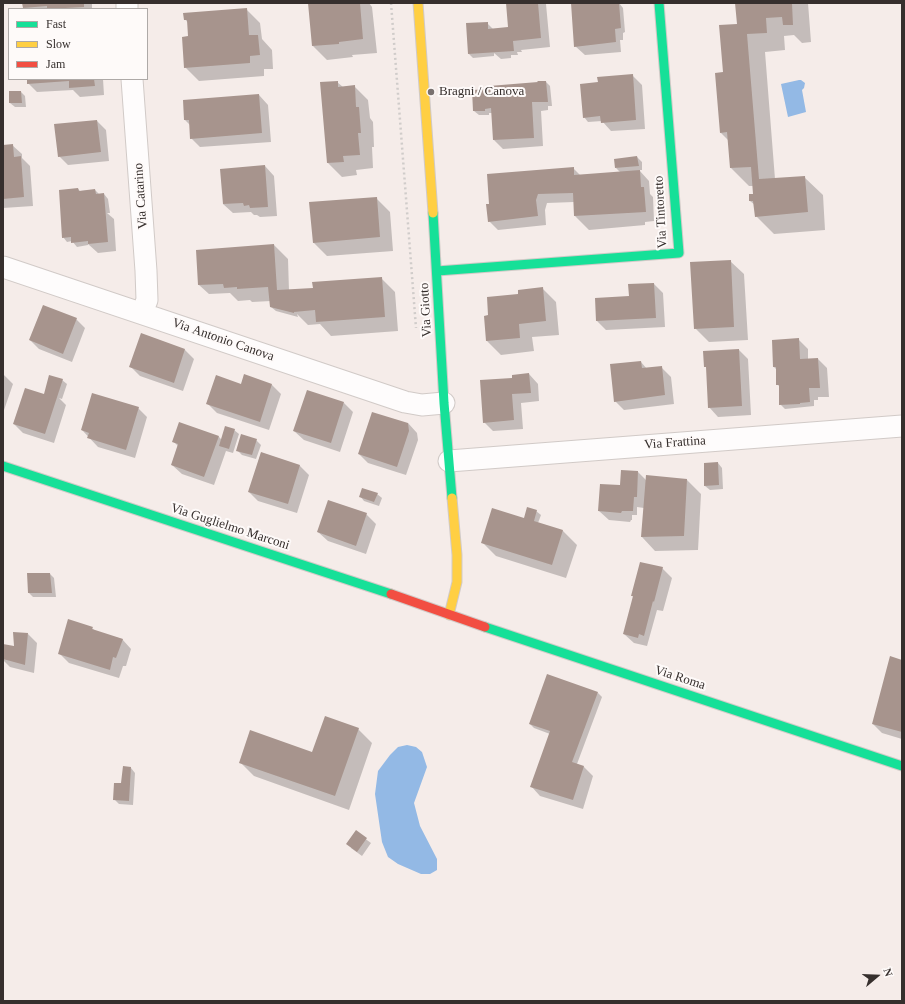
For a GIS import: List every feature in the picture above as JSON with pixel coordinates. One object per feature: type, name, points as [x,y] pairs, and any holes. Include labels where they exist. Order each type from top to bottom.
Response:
[{"type":"street","name":"Via Giotto","points":[[418,3],[437,271],[444,403],[457,555],[457,582],[449,615]]},
{"type":"street","name":"Via Tintoretto","points":[[437,271],[679,253],[659,3]]},
{"type":"street","name":"Via Catarino","points":[[132,80],[146,271],[147,300],[142,313]]},
{"type":"street","name":"Via Antonio Canova","points":[[3,267],[405,402],[422,405],[444,403]]},
{"type":"street","name":"Via Frattina","points":[[449,460],[902,426]]},
{"type":"street","name":"Via Guglielmo Marconi","points":[[3,466],[449,615]]},
{"type":"street","name":"Via Roma","points":[[449,615],[902,766]]},
{"type":"path","points":[[391,3],[416,332]]},
{"type":"water","points":[[799,80],[805,83],[802,90],[806,112],[788,117],[781,84]]},
{"type":"water","points":[[407,745],[416,747],[422,752],[427,767],[414,803],[420,826],[437,859],[437,870],[430,874],[421,874],[398,864],[388,857],[382,842],[375,794],[378,771],[398,747]]},
{"type":"building","points":[[22,3],[84,3],[84,7],[47,8],[47,6],[23,8]]},
{"type":"building","points":[[308,3],[360,3],[363,39],[339,42],[339,44],[312,46]]},
{"type":"building","points":[[506,3],[538,3],[541,38],[513,41],[514,51],[468,54],[466,23],[488,22],[488,29],[508,27]]},
{"type":"building","points":[[571,3],[619,3],[621,28],[615,29],[616,42],[574,47]]},
{"type":"building","points":[[735,3],[792,3],[793,25],[783,25],[782,17],[766,18],[767,33],[747,34],[759,179],[805,176],[808,212],[755,217],[753,201],[749,201],[749,194],[753,194],[751,167],[730,168],[727,132],[720,133],[715,73],[723,72],[719,25],[737,24]]},
{"type":"building","points":[[247,8],[249,35],[258,35],[260,55],[250,56],[250,63],[184,68],[182,37],[188,36],[187,20],[184,20],[183,13]]},
{"type":"building","points":[[633,74],[636,120],[601,123],[600,116],[583,118],[580,84],[598,82],[597,77]]},
{"type":"building","points":[[27,80],[94,80],[95,86],[69,88],[69,81],[27,84]]},
{"type":"building","points":[[338,81],[338,87],[355,85],[356,107],[359,107],[361,133],[358,133],[360,155],[343,156],[344,162],[327,163],[320,82]]},
{"type":"building","points":[[537,81],[546,81],[548,102],[532,102],[534,138],[493,140],[491,108],[485,109],[485,111],[473,111],[472,90],[489,89],[489,86],[538,82]]},
{"type":"building","points":[[9,91],[21,91],[22,103],[9,103]]},
{"type":"building","points":[[259,94],[262,133],[190,139],[189,120],[184,120],[183,100]]},
{"type":"building","points":[[97,120],[101,152],[58,157],[54,124]]},
{"type":"building","points":[[13,144],[14,157],[21,156],[24,197],[3,199],[3,145]]},
{"type":"building","points":[[637,156],[639,166],[615,168],[614,159]]},
{"type":"building","points":[[265,165],[268,207],[250,208],[249,205],[244,206],[243,203],[223,204],[220,169]]},
{"type":"building","points":[[574,167],[574,175],[640,170],[641,187],[644,187],[646,212],[574,216],[573,193],[538,194],[536,200],[538,216],[488,222],[486,204],[489,204],[487,174]]},
{"type":"building","points":[[78,188],[79,191],[95,189],[96,194],[104,193],[108,242],[88,244],[88,241],[71,243],[71,237],[62,238],[59,190]]},
{"type":"building","points":[[377,197],[380,237],[313,243],[309,202]]},
{"type":"building","points":[[274,244],[277,290],[313,288],[312,282],[382,277],[385,317],[316,322],[315,310],[294,313],[270,307],[268,287],[237,289],[237,287],[224,288],[223,284],[198,285],[196,250]]},
{"type":"building","points":[[731,260],[734,327],[694,329],[690,262]]},
{"type":"building","points":[[654,283],[656,318],[596,321],[595,298],[629,296],[628,284]]},
{"type":"building","points":[[543,287],[546,321],[519,324],[520,338],[486,341],[484,316],[488,315],[487,297],[518,294],[518,290]]},
{"type":"building","points":[[43,305],[77,318],[63,354],[29,340]]},
{"type":"building","points":[[141,333],[185,349],[174,383],[129,367]]},
{"type":"building","points":[[799,338],[800,359],[818,358],[820,388],[809,388],[810,402],[779,405],[779,385],[776,385],[776,367],[773,367],[772,340]]},
{"type":"building","points":[[739,349],[742,406],[708,408],[706,367],[704,367],[703,351]]},
{"type":"building","points":[[641,361],[642,368],[662,366],[665,395],[614,402],[610,364]]},
{"type":"building","points":[[529,373],[531,393],[512,394],[514,420],[483,423],[480,380],[512,378],[512,375]]},
{"type":"building","points":[[244,374],[272,384],[260,422],[206,404],[216,375],[241,384]]},
{"type":"building","points":[[49,375],[63,379],[45,434],[13,424],[25,388],[44,394]]},
{"type":"building","points":[[307,390],[344,402],[331,443],[293,431]]},
{"type":"building","points":[[92,393],[139,407],[126,450],[87,438],[89,433],[81,430]]},
{"type":"building","points":[[372,412],[408,423],[409,431],[397,467],[358,454]]},
{"type":"building","points":[[179,422],[219,436],[204,477],[171,465],[178,444],[172,442]]},
{"type":"building","points":[[225,426],[235,429],[229,449],[219,446]]},
{"type":"building","points":[[241,434],[257,439],[252,455],[236,451]]},
{"type":"building","points":[[261,452],[300,465],[288,504],[248,492]]},
{"type":"building","points":[[718,462],[719,485],[704,486],[704,463]]},
{"type":"building","points":[[621,470],[638,471],[637,497],[634,497],[633,511],[622,511],[621,513],[598,511],[600,484],[620,485]]},
{"type":"building","points":[[646,475],[687,479],[684,536],[641,537]]},
{"type":"building","points":[[362,488],[378,493],[374,502],[359,497]]},
{"type":"building","points":[[328,500],[367,513],[356,546],[317,532]]},
{"type":"building","points":[[527,507],[537,510],[534,521],[563,530],[552,565],[481,543],[492,508],[524,518]]},
{"type":"building","points":[[640,562],[663,567],[644,636],[639,634],[638,638],[623,634]]},
{"type":"building","points":[[27,573],[50,573],[52,593],[28,593]]},
{"type":"building","points":[[68,619],[123,639],[116,658],[113,657],[110,670],[58,654]]},
{"type":"building","points":[[13,632],[28,633],[25,665],[3,659],[3,644],[14,646]]},
{"type":"building","points":[[890,656],[902,660],[902,732],[872,724]]},
{"type":"building","points":[[547,674],[598,692],[572,762],[584,766],[573,800],[530,787],[550,731],[529,724]]},
{"type":"building","points":[[325,716],[359,728],[335,796],[239,763],[250,730],[312,752]]},
{"type":"building","points":[[123,766],[131,767],[129,801],[113,800],[114,783],[121,783]]},
{"type":"building","points":[[356,830],[367,838],[357,852],[346,844]]},
{"type":"traffic: fast","points":[[437,271],[679,253],[659,3]]},
{"type":"traffic: fast","points":[[433,213],[444,403],[452,498]]},
{"type":"traffic: fast","points":[[3,466],[391,594]]},
{"type":"traffic: fast","points":[[485,627],[902,766]]},
{"type":"traffic: slow","points":[[418,3],[433,213]]},
{"type":"traffic: slow","points":[[449,615],[457,582],[457,555],[452,498]]},
{"type":"traffic: jam","points":[[391,594],[485,627]]},
{"type":"place","name":"Bragni / Canova","points":[[431,92]]}]
